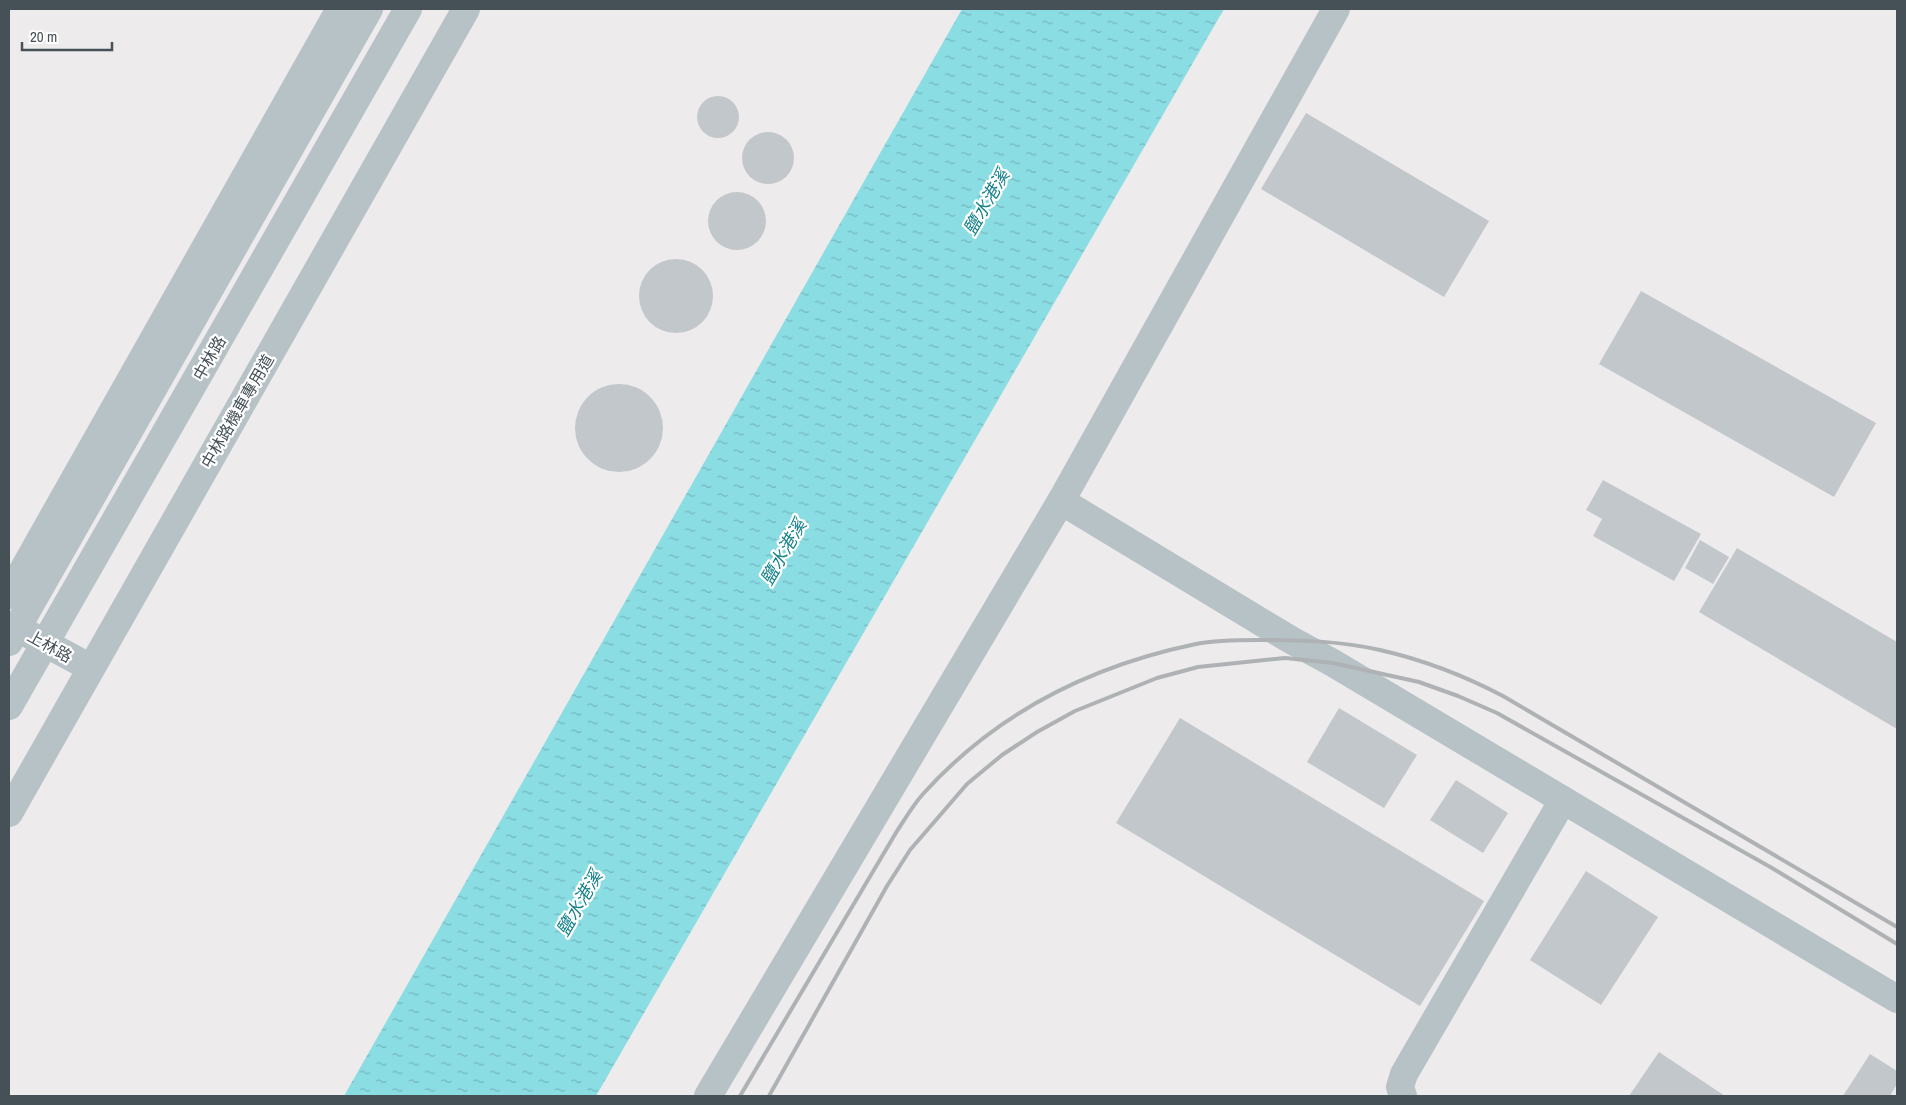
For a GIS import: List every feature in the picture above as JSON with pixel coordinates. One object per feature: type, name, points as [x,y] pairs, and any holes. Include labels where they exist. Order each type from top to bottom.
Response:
[{"type":"street","points":[[9,596],[340,9]]},
{"type":"street","name":"中林路","points":[[12,631],[369,9]]},
{"type":"street","name":"中林路","points":[[9,706],[408,9]]},
{"type":"street","name":"中林路機車專用道","points":[[9,813],[466,9]]},
{"type":"street","points":[[708,1096],[1061,501],[1336,9]]},
{"type":"street","points":[[1061,501],[1291,640],[1333,663],[1897,999]]},
{"type":"street","name":"上林路","points":[[12,631],[45,643],[91,668]]},
{"type":"street","points":[[1403,1096],[1400,1087],[1404,1074],[1563,800]]},
{"type":"water","name":"鹽水港溪","points":[[962,9],[1224,9],[596,1096],[344,1096]]},
{"type":"building","points":[[714,96],[722,96],[733,102],[739,117],[733,132],[722,138],[714,138],[703,132],[697,121],[697,113],[703,102]]},
{"type":"building","points":[[1306,113],[1489,221],[1444,297],[1261,189]]},
{"type":"building","points":[[763,132],[773,132],[787,139],[794,153],[794,163],[787,177],[773,184],[763,184],[753,180],[746,173],[742,163],[742,153],[746,143],[753,136]]},
{"type":"building","points":[[737,192],[748,194],[761,205],[766,221],[764,232],[753,245],[737,250],[726,248],[713,237],[708,221],[710,210],[721,197]]},
{"type":"building","points":[[676,259],[697,265],[707,275],[713,296],[707,317],[697,327],[676,333],[655,327],[645,317],[639,296],[645,275],[655,265]]},
{"type":"building","points":[[1641,291],[1876,423],[1834,497],[1599,364]]},
{"type":"building","points":[[619,384],[636,387],[644,391],[656,403],[660,411],[663,428],[660,445],[656,453],[644,465],[636,469],[619,472],[602,469],[594,465],[582,453],[578,445],[575,428],[578,411],[582,403],[594,391],[602,387]]},
{"type":"building","points":[[1603,480],[1701,534],[1674,581],[1593,536],[1602,519],[1586,510]]},
{"type":"building","points":[[1700,540],[1729,557],[1713,584],[1685,568]]},
{"type":"building","points":[[1737,548],[1897,642],[1897,729],[1699,612]]},
{"type":"building","points":[[1339,708],[1417,755],[1384,808],[1307,762]]},
{"type":"building","points":[[1180,718],[1484,901],[1420,1006],[1116,823]]},
{"type":"building","points":[[1456,780],[1508,813],[1483,853],[1430,820]]},
{"type":"building","points":[[1586,871],[1658,917],[1601,1005],[1530,960]]},
{"type":"building","points":[[1659,1052],[1725,1096],[1629,1096]]},
{"type":"building","points":[[1870,1054],[1897,1071],[1897,1084],[1890,1096],[1843,1096]]},
{"type":"railway","points":[[740,1096],[912,807],[951,765],[982,739],[1047,697],[1119,665],[1157,653],[1196,644],[1228,640],[1275,640],[1365,647],[1428,663],[1473,681],[1503,696],[1897,927]]},
{"type":"railway","points":[[769,1096],[887,886],[910,850],[967,784],[1002,755],[1037,732],[1075,711],[1157,678],[1198,667],[1285,658],[1333,663],[1419,682],[1458,696],[1497,713],[1772,868],[1897,944]]}]
